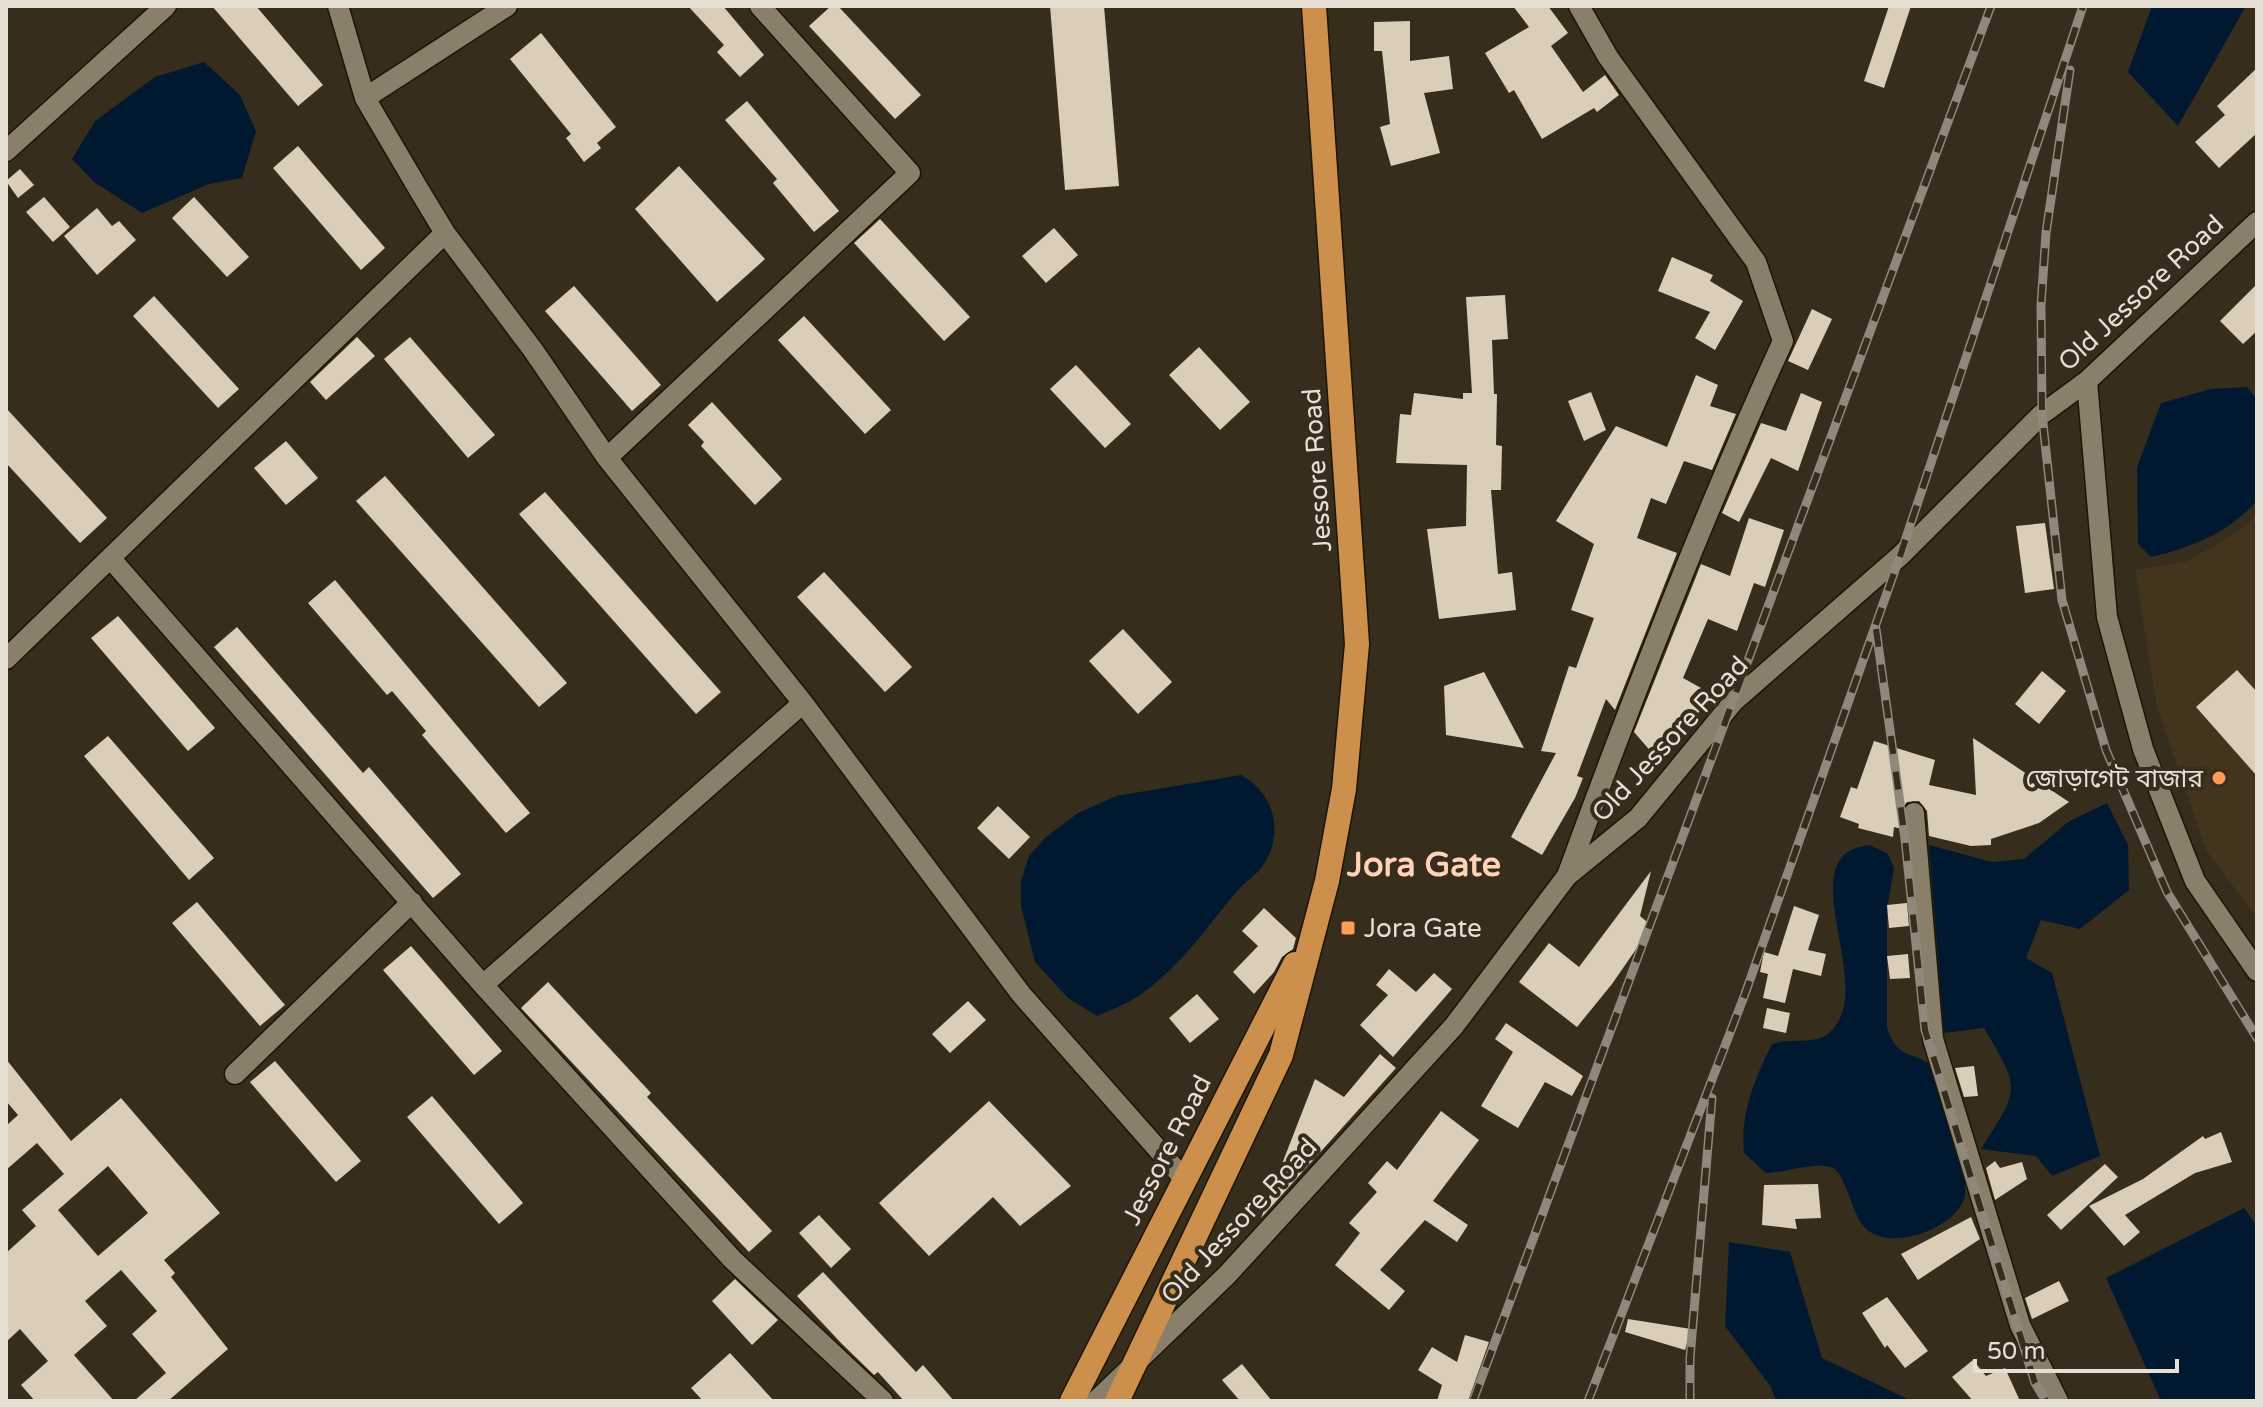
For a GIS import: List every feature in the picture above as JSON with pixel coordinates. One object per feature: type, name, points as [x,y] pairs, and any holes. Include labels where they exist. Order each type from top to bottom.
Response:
[{"type":"highway","name":"Jessore Road","points":[[1117,1401],[1281,1055],[1315,927],[1344,789],[1357,644],[1314,6]]},
{"type":"highway","name":"Jessore Road","points":[[1072,1401],[1315,927]]},
{"type":"street","points":[[6,151],[166,6]]},
{"type":"street","points":[[338,6],[365,98],[445,233],[533,350],[607,458],[803,703],[1021,994],[1185,1180]]},
{"type":"street","points":[[365,98],[507,6]]},
{"type":"street","points":[[607,458],[910,173],[760,6]]},
{"type":"street","points":[[1567,876],[1626,715],[1719,482],[1783,341],[1756,262],[1608,57],[1579,6]]},
{"type":"street","name":"Old Jessore Road","points":[[1096,1401],[1227,1275],[1454,1026],[1567,876],[1638,818],[1734,701],[1900,556],[2042,414],[2087,381],[2257,222]]},
{"type":"street","points":[[6,659],[112,560],[445,233]]},
{"type":"street","points":[[2087,381],[2107,617],[2143,749],[2195,881],[2257,971]]},
{"type":"street","points":[[112,560],[483,985],[732,1259],[883,1401]]},
{"type":"street","points":[[483,985],[803,703]]},
{"type":"street","points":[[1914,813],[1933,1039],[2020,1325],[2058,1401]]},
{"type":"street","points":[[235,1074],[412,902]]},
{"type":"shaded area","name":"জোড়াগেট বাজার","points":[[2257,515],[2257,918],[2206,850],[2157,706],[2135,570],[2187,561],[2233,535]]},
{"type":"water","points":[[2152,6],[2246,6],[2178,126],[2128,72]]},
{"type":"water","points":[[204,62],[240,95],[256,131],[242,178],[209,184],[142,213],[94,182],[72,159],[95,121],[155,77]]},
{"type":"water","points":[[2247,387],[2257,399],[2257,501],[2222,530],[2180,549],[2151,557],[2138,544],[2137,467],[2161,403],[2211,389]]},
{"type":"water","points":[[1241,775],[1261,791],[1272,814],[1274,839],[1261,868],[1238,890],[1179,961],[1137,997],[1097,1016],[1068,998],[1035,962],[1021,906],[1021,881],[1029,856],[1046,837],[1078,813],[1116,796]]},
{"type":"water","points":[[2107,803],[2128,845],[2129,890],[2080,929],[2041,920],[2026,958],[2052,973],[2100,1156],[2052,1176],[2036,1156],[1981,1149],[2009,1100],[2010,1078],[1984,1028],[1944,1033],[1929,845],[1992,862],[2024,859],[2068,822]]},
{"type":"water","points":[[1870,845],[1888,854],[1894,868],[1887,909],[1887,1028],[1900,1050],[1931,1065],[1965,1180],[1964,1199],[1958,1210],[1934,1228],[1903,1238],[1875,1235],[1864,1227],[1841,1178],[1833,1168],[1818,1166],[1766,1173],[1744,1153],[1744,1124],[1750,1097],[1772,1044],[1818,1039],[1830,1032],[1843,1011],[1845,985],[1833,896],[1835,871],[1846,853]]},
{"type":"water","points":[[2244,1208],[2257,1226],[2257,1401],[2161,1401],[2106,1278]]},
{"type":"water","points":[[1729,1242],[1790,1252],[1822,1358],[1912,1401],[1776,1401],[1771,1387],[1725,1326]]},
{"type":"building","points":[[212,6],[256,6],[323,85],[298,106]]},
{"type":"building","points":[[688,6],[723,6],[764,55],[740,77],[717,52],[724,45]]},
{"type":"building","points":[[831,6],[838,6],[921,95],[895,119],[809,26]]},
{"type":"building","points":[[1050,6],[1104,6],[1119,186],[1065,190]]},
{"type":"building","points":[[1513,6],[1548,6],[1568,33],[1551,46],[1583,92],[1605,75],[1619,95],[1597,112],[1594,108],[1542,139],[1514,90],[1509,93],[1485,53],[1529,27]]},
{"type":"building","points":[[1889,6],[1911,6],[1884,88],[1864,81]]},
{"type":"building","points":[[1410,21],[1410,61],[1449,56],[1453,89],[1424,93],[1440,153],[1391,166],[1380,127],[1390,124],[1382,51],[1374,51],[1374,22]]},
{"type":"building","points":[[541,33],[616,127],[597,143],[601,148],[584,162],[566,138],[571,134],[510,59]]},
{"type":"building","points":[[2257,68],[2257,133],[2219,168],[2195,142],[2225,115],[2217,106]]},
{"type":"building","points":[[747,101],[839,211],[814,232],[773,183],[777,179],[725,120]]},
{"type":"building","points":[[298,146],[385,248],[361,270],[273,168]]},
{"type":"building","points":[[679,166],[765,259],[717,302],[635,209]]},
{"type":"building","points":[[20,169],[34,185],[18,198],[6,181]]},
{"type":"building","points":[[44,197],[70,227],[53,242],[26,212]]},
{"type":"building","points":[[194,197],[249,257],[227,277],[172,218]]},
{"type":"building","points":[[97,208],[112,226],[119,221],[136,240],[97,275],[64,236]]},
{"type":"building","points":[[880,219],[970,317],[944,341],[854,243]]},
{"type":"building","points":[[1054,228],[1078,255],[1046,283],[1022,256]]},
{"type":"building","points":[[1672,257],[1713,275],[1710,281],[1743,301],[1715,350],[1695,338],[1710,312],[1658,291]]},
{"type":"building","points":[[2257,284],[2257,331],[2243,344],[2220,321]]},
{"type":"building","points":[[574,286],[661,385],[632,411],[545,311]]},
{"type":"building","points":[[1505,295],[1508,339],[1492,340],[1494,394],[1497,394],[1496,445],[1502,446],[1501,490],[1491,490],[1498,574],[1512,572],[1516,610],[1439,619],[1427,529],[1466,526],[1467,465],[1396,463],[1400,414],[1411,415],[1414,393],[1463,399],[1463,393],[1472,393],[1466,297]]},
{"type":"building","points":[[154,296],[239,389],[218,408],[133,316]]},
{"type":"building","points":[[1812,309],[1832,319],[1808,370],[1788,361]]},
{"type":"building","points":[[804,316],[891,410],[865,434],[778,340]]},
{"type":"building","points":[[357,337],[375,356],[326,400],[310,382]]},
{"type":"building","points":[[410,337],[495,435],[468,458],[384,359]]},
{"type":"building","points":[[1199,347],[1250,402],[1220,430],[1169,375]]},
{"type":"building","points":[[1076,365],[1131,424],[1105,448],[1050,389]]},
{"type":"building","points":[[1696,375],[1718,385],[1710,406],[1736,414],[1712,470],[1684,461],[1666,504],[1651,498],[1637,538],[1677,553],[1615,710],[1606,699],[1577,776],[1583,778],[1575,798],[1542,855],[1511,837],[1556,753],[1541,751],[1569,666],[1576,668],[1594,618],[1571,610],[1594,544],[1556,521],[1616,426],[1667,447]]},
{"type":"building","points":[[1591,392],[1606,430],[1584,441],[1568,401]]},
{"type":"building","points":[[1801,393],[1822,402],[1798,471],[1771,458],[1739,522],[1722,513],[1761,423],[1786,431]]},
{"type":"building","points":[[712,402],[782,479],[755,505],[701,446],[704,442],[688,425]]},
{"type":"building","points":[[6,408],[107,518],[80,543],[6,463]]},
{"type":"building","points":[[286,441],[318,478],[286,505],[254,468]]},
{"type":"building","points":[[385,476],[567,683],[539,707],[356,501]]},
{"type":"building","points":[[545,492],[721,692],[696,714],[519,514]]},
{"type":"building","points":[[1749,518],[1784,530],[1765,587],[1754,583],[1737,631],[1708,619],[1683,678],[1712,694],[1693,720],[1653,754],[1634,732],[1701,564],[1730,576]]},
{"type":"building","points":[[2045,523],[2054,589],[2025,593],[2016,526]]},
{"type":"building","points":[[824,572],[912,667],[885,692],[797,597]]},
{"type":"building","points":[[335,580],[530,813],[506,833],[422,735],[426,731],[392,691],[387,695],[308,603]]},
{"type":"building","points":[[118,616],[215,728],[188,751],[91,638]]},
{"type":"building","points":[[237,627],[363,773],[369,767],[461,874],[433,898],[214,647]]},
{"type":"building","points":[[1123,629],[1172,682],[1138,714],[1089,661]]},
{"type":"building","points":[[2237,670],[2257,692],[2257,776],[2196,707]]},
{"type":"building","points":[[2042,671],[2066,691],[2039,724],[2015,704]]},
{"type":"building","points":[[1484,672],[1524,748],[1446,735],[1444,686]]},
{"type":"building","points":[[108,736],[214,858],[189,880],[84,756]]},
{"type":"building","points":[[1973,738],[2069,802],[2039,823],[1991,839],[1991,845],[1971,846],[1929,836],[1927,811],[1919,801],[1907,802],[1903,807],[1902,829],[1894,827],[1893,837],[1858,828],[1859,824],[1840,817],[1851,787],[1857,789],[1874,741],[1935,760],[1929,785],[1976,795]]},
{"type":"building","points":[[998,806],[1030,837],[1009,859],[977,828]]},
{"type":"building","points":[[1651,871],[1640,916],[1652,926],[1612,984],[1577,1027],[1519,982],[1549,943],[1579,967]]},
{"type":"building","points":[[197,902],[285,1005],[260,1026],[172,923]]},
{"type":"building","points":[[1907,903],[1909,926],[1889,928],[1887,905]]},
{"type":"building","points":[[1794,906],[1819,915],[1808,950],[1826,954],[1821,976],[1793,969],[1785,1003],[1763,998],[1768,974],[1760,972],[1764,952],[1778,956]]},
{"type":"building","points":[[1264,908],[1296,938],[1293,949],[1282,957],[1274,972],[1254,994],[1233,972],[1258,946],[1242,931]]},
{"type":"building","points":[[411,946],[502,1051],[474,1075],[383,970]]},
{"type":"building","points":[[1908,954],[1910,978],[1890,979],[1887,956]]},
{"type":"building","points":[[1389,969],[1416,992],[1434,973],[1452,989],[1393,1057],[1360,1025],[1388,995],[1376,985]]},
{"type":"building","points":[[548,982],[651,1093],[647,1097],[772,1231],[749,1252],[521,1008]]},
{"type":"building","points":[[1197,994],[1219,1019],[1190,1043],[1169,1018]]},
{"type":"building","points":[[968,1001],[986,1020],[950,1053],[932,1034]]},
{"type":"building","points":[[1767,1008],[1790,1013],[1786,1033],[1763,1028]]},
{"type":"building","points":[[1506,1023],[1583,1076],[1572,1096],[1545,1082],[1518,1128],[1481,1106],[1513,1052],[1495,1039]]},
{"type":"building","points":[[1380,1054],[1396,1068],[1261,1218],[1315,1079],[1344,1097]]},
{"type":"building","points":[[6,1059],[71,1141],[121,1098],[220,1213],[164,1260],[175,1273],[171,1277],[228,1349],[168,1401],[134,1401],[166,1373],[132,1334],[157,1311],[121,1270],[85,1301],[107,1326],[74,1355],[114,1401],[35,1401],[21,1385],[48,1361],[20,1329],[6,1342],[6,1253],[36,1226],[22,1210],[64,1174],[37,1143],[6,1170],[6,1126],[18,1115],[6,1101]],"holes":[[[108,1166],[148,1213],[98,1256],[58,1210]]]},
{"type":"building","points":[[275,1061],[361,1161],[336,1182],[250,1082]]},
{"type":"building","points":[[1974,1066],[1978,1096],[1964,1097],[1955,1068]]},
{"type":"building","points":[[432,1096],[523,1203],[499,1224],[407,1117]]},
{"type":"building","points":[[989,1101],[1071,1186],[1020,1226],[993,1197],[929,1256],[879,1203]]},
{"type":"building","points":[[1441,1111],[1479,1140],[1433,1201],[1468,1225],[1457,1242],[1425,1220],[1380,1270],[1405,1291],[1389,1310],[1335,1265],[1360,1233],[1349,1223],[1377,1192],[1368,1183],[1387,1161],[1397,1170]]},
{"type":"building","points":[[2221,1132],[2232,1162],[2195,1173],[2125,1215],[2140,1232],[2124,1246],[2089,1206],[2143,1179],[2203,1136],[2205,1139]]},
{"type":"building","points":[[1995,1161],[2000,1168],[2022,1162],[2027,1179],[1995,1200],[1986,1168]]},
{"type":"building","points":[[2105,1164],[2118,1177],[2061,1230],[2047,1215]]},
{"type":"building","points":[[1818,1184],[1821,1218],[1795,1219],[1797,1229],[1762,1225],[1764,1185]]},
{"type":"building","points":[[819,1215],[851,1249],[831,1268],[799,1233]]},
{"type":"building","points":[[1971,1217],[1980,1239],[1918,1280],[1901,1254]]},
{"type":"building","points":[[823,1272],[916,1372],[923,1365],[954,1401],[904,1401],[878,1372],[874,1375],[842,1344],[797,1296]]},
{"type":"building","points":[[735,1279],[778,1320],[752,1345],[712,1301]]},
{"type":"building","points":[[2059,1281],[2069,1301],[2032,1319],[2025,1298]]},
{"type":"building","points":[[1887,1297],[1928,1351],[1905,1368],[1887,1345],[1885,1348],[1862,1313]]},
{"type":"building","points":[[1628,1319],[1691,1329],[1685,1350],[1625,1332]]},
{"type":"building","points":[[1465,1335],[1489,1342],[1468,1401],[1437,1401],[1442,1385],[1418,1370],[1432,1347],[1457,1362]]},
{"type":"building","points":[[730,1353],[774,1401],[703,1401],[691,1388]]},
{"type":"building","points":[[1973,1360],[1986,1376],[2005,1368],[2020,1401],[1973,1401],[1952,1377]]},
{"type":"building","points":[[1242,1364],[1272,1401],[1240,1401],[1222,1380]]},
{"type":"railway","points":[[1473,1401],[1991,6]]},
{"type":"railway","points":[[1588,1401],[1745,994],[1900,556],[2083,6]]},
{"type":"railway","points":[[2070,70],[2046,233],[2041,305],[2042,414],[2062,600],[2106,750],[2167,892],[2257,1038]]},
{"type":"railway","points":[[1876,629],[1905,839],[1925,1030],[2035,1383],[2046,1401]]},
{"type":"railway","points":[[1690,1401],[1690,1358],[1712,1098]]},
{"type":"place","name":"জোড়াগেট বাজার","points":[[2219,778]]},
{"type":"place","name":"Jora Gate","points":[[1348,928]]},
{"type":"district","name":"Jora Gate","points":[[1424,865]]}]
